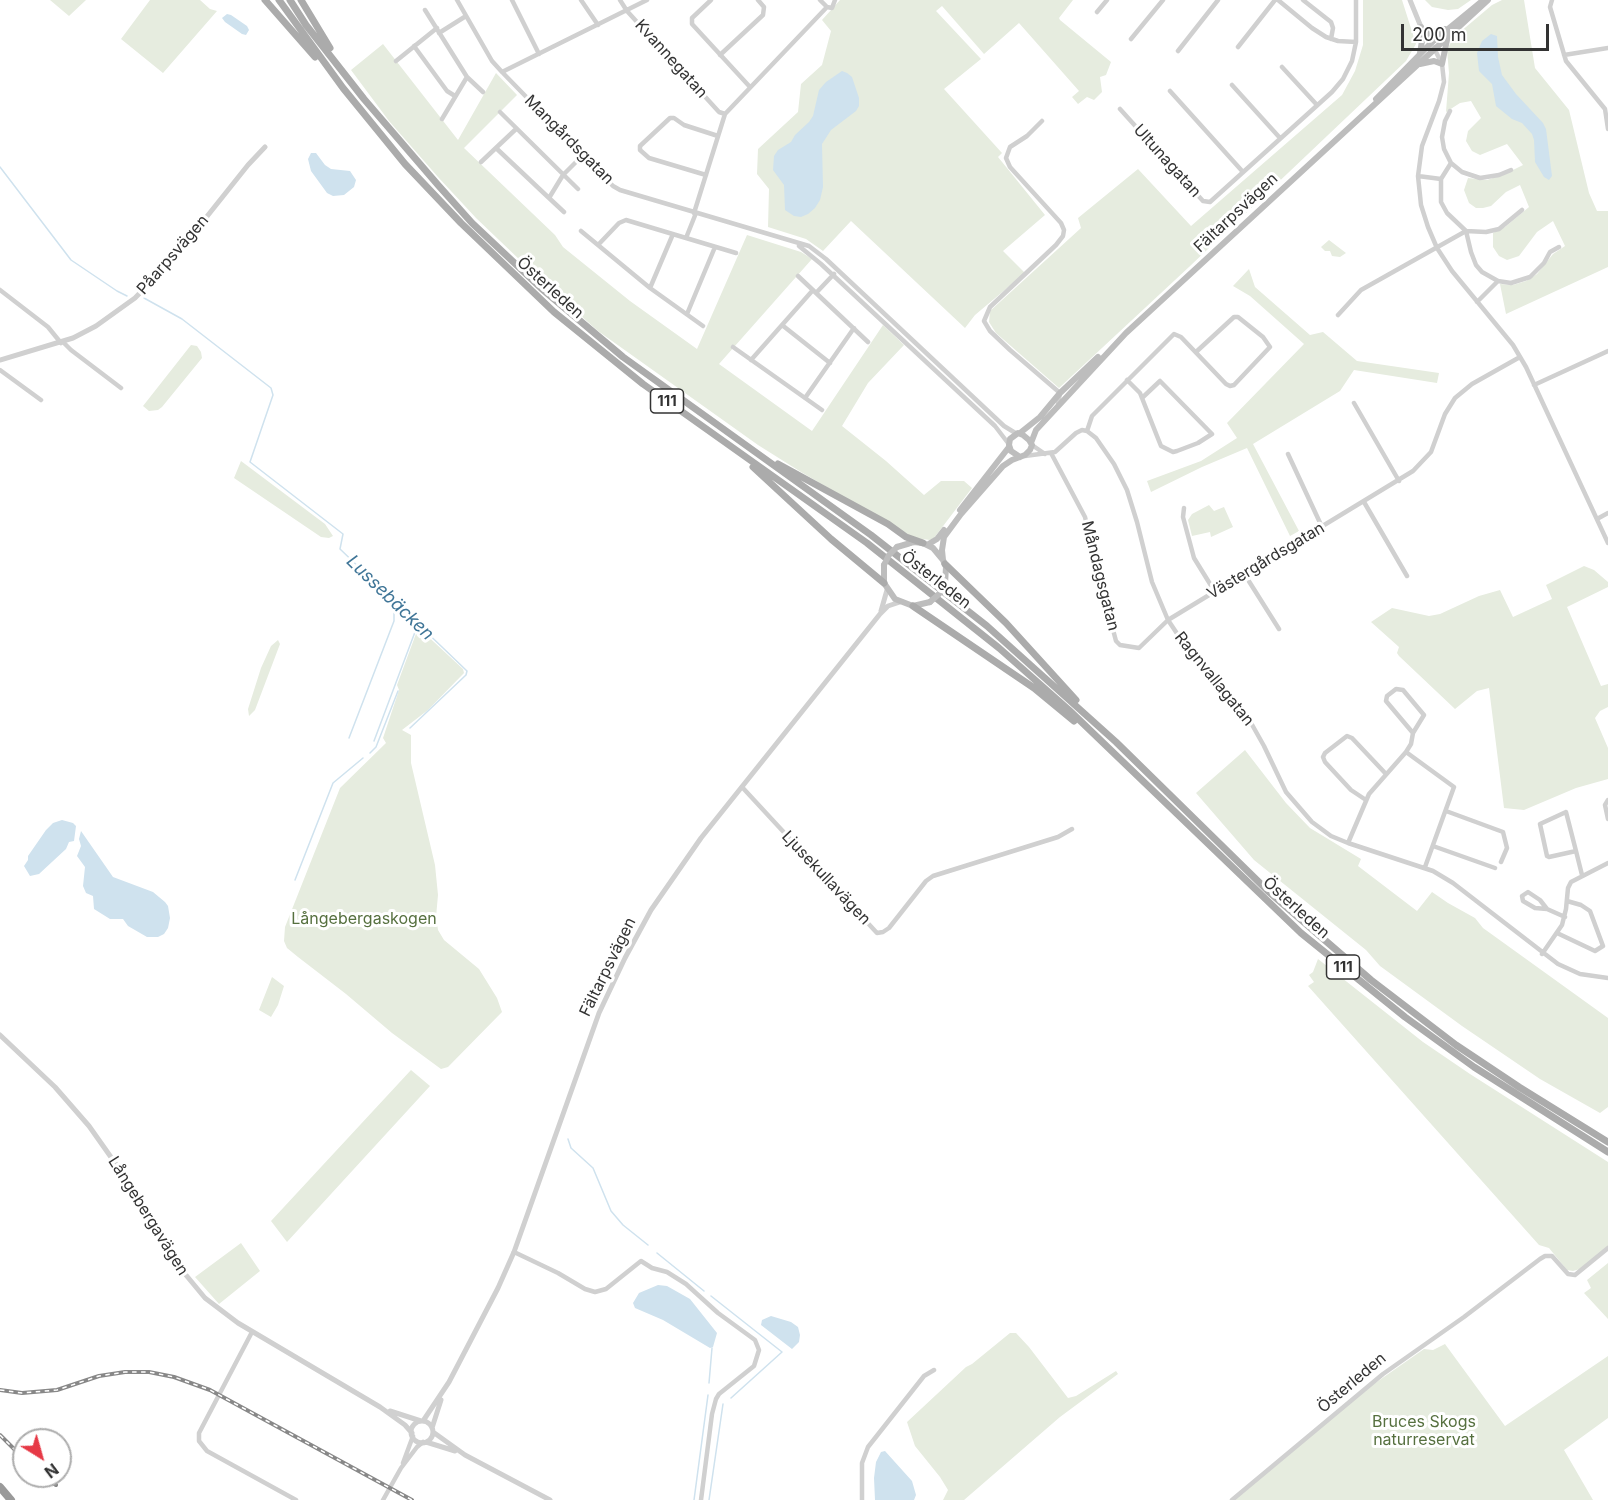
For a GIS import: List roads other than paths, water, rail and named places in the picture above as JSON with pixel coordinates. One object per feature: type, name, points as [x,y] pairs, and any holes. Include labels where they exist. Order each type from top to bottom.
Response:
[{"type":"highway","points":[[0,1487],[11,1500]]},
{"type":"main road","points":[[265,0],[338,82]]},
{"type":"main road","name":"Österleden","points":[[279,0],[338,82],[405,164],[461,223],[533,293],[634,377],[867,543],[946,605],[1061,703],[1301,933],[1405,1017],[1539,1110],[1608,1152]]},
{"type":"main road","name":"Österleden","points":[[290,0],[306,25],[438,186],[501,252],[623,357],[871,535],[987,626],[1097,724],[1268,891],[1371,980],[1456,1045],[1519,1088],[1608,1142]]},
{"type":"main road","points":[[301,0],[343,70]]},
{"type":"main road","name":"Fältarpsvägen","points":[[1365,112],[1446,29],[1486,0]]},
{"type":"main road","name":"Fältarpsvägen","points":[[1018,434],[1040,417],[1060,393],[1089,365],[1420,64],[1486,0]]},
{"type":"main road","points":[[1420,54],[1421,27]]},
{"type":"main road","points":[[1425,34],[1446,29]]},
{"type":"main road","points":[[1420,64],[1434,61],[1442,64],[1448,38]]},
{"type":"main road","name":"Fältarpsvägen","points":[[1031,444],[1036,430],[1126,333]]},
{"type":"main road","points":[[885,586],[884,565],[889,555],[905,543],[925,544],[941,535],[1018,434],[1026,436],[1031,444],[1029,452],[1004,466],[950,528],[942,543],[946,573],[945,584],[939,594],[930,602],[913,606]]},
{"type":"main road","points":[[1009,445],[1022,456]]},
{"type":"main road","points":[[730,447],[900,602],[913,606],[1034,688],[1107,746]]},
{"type":"main road","points":[[750,448],[888,524],[906,537],[925,544],[939,554],[944,562],[1006,623],[1097,724]]},
{"type":"street","name":"Mangårdsgatan","points":[[457,0],[492,61],[613,186],[810,247],[838,270],[1004,426],[1018,434]]},
{"type":"street","points":[[512,0],[539,54]]},
{"type":"street","points":[[581,0],[598,25]]},
{"type":"street","name":"Kvannegatan","points":[[620,0],[719,112],[725,114]]},
{"type":"street","points":[[502,72],[647,0]]},
{"type":"street","points":[[711,0],[691,21],[692,24],[750,87]]},
{"type":"street","points":[[720,55],[763,15],[764,7],[758,0]]},
{"type":"street","points":[[820,0],[829,7]]},
{"type":"street","points":[[686,238],[725,114],[835,0]]},
{"type":"street","points":[[1097,12],[1107,0]]},
{"type":"street","points":[[1131,39],[1163,0]]},
{"type":"street","points":[[1178,51],[1218,0]]},
{"type":"street","points":[[1238,46],[1277,0],[1312,28],[1331,39],[1356,42]]},
{"type":"street","points":[[1303,0],[1331,22],[1333,28],[1331,39]]},
{"type":"street","name":"Ultunagatan","points":[[1120,109],[1204,202],[1210,202],[1343,79],[1352,61],[1356,42],[1356,0]]},
{"type":"street","points":[[1410,0],[1421,27],[1442,64],[1444,82],[1422,146],[1418,176],[1425,219],[1437,248],[1452,271],[1513,345],[1520,357],[1608,543]]},
{"type":"street","points":[[1551,2],[1564,55],[1570,66],[1607,109],[1608,129]]},
{"type":"street","points":[[425,10],[467,77],[483,92]]},
{"type":"street","points":[[396,61],[414,46],[466,16]]},
{"type":"street","points":[[414,46],[447,91],[455,96]]},
{"type":"street","points":[[1564,55],[1608,48]]},
{"type":"street","points":[[1282,67],[1317,105]]},
{"type":"street","points":[[442,119],[467,77]]},
{"type":"street","points":[[1232,85],[1280,138]]},
{"type":"street","points":[[1170,91],[1243,172]]},
{"type":"street","points":[[1450,111],[1445,121],[1442,137],[1444,149],[1451,163],[1462,172],[1480,178],[1512,170]]},
{"type":"street","points":[[500,112],[578,189]]},
{"type":"street","points":[[706,175],[649,158],[640,150],[640,146],[670,118],[674,118],[684,126],[718,136]]},
{"type":"street","points":[[1042,121],[1027,136],[1010,147],[1006,158],[1010,167],[1061,223],[1064,235],[990,307],[984,321],[1010,351],[1060,393],[1057,406]]},
{"type":"street","points":[[481,162],[516,129]]},
{"type":"street","name":"Påarpsvägen","points":[[0,360],[62,342],[96,326],[148,286],[265,147]]},
{"type":"street","points":[[496,148],[564,212]]},
{"type":"street","points":[[549,198],[563,175],[583,154]]},
{"type":"street","points":[[1451,163],[1441,179],[1442,201],[1447,213],[1466,231],[1476,265],[1482,272],[1498,281],[1511,283],[1522,281],[1530,277],[1544,263],[1550,252],[1559,247]]},
{"type":"street","points":[[1418,176],[1441,179]]},
{"type":"street","points":[[1338,315],[1361,290],[1466,231],[1486,232],[1499,229],[1521,210]]},
{"type":"street","points":[[598,245],[623,221],[736,253]]},
{"type":"street","points":[[581,231],[650,288],[703,326]]},
{"type":"street","points":[[650,288],[673,234]]},
{"type":"street","name":"Mangårdsgatan","points":[[794,243],[805,249],[995,426],[1009,445]]},
{"type":"street","points":[[687,314],[715,247]]},
{"type":"street","points":[[751,360],[782,325],[838,270]]},
{"type":"street","points":[[798,276],[868,342]]},
{"type":"street","points":[[1477,302],[1498,281]]},
{"type":"street","points":[[0,290],[48,327],[71,351],[121,388]]},
{"type":"street","points":[[1022,456],[1048,454],[1058,450],[1078,431],[1087,431],[1092,416],[1174,334],[1178,334],[1230,386],[1234,385],[1270,347],[1263,337],[1238,317],[1234,317],[1197,352]]},
{"type":"street","points":[[782,325],[830,363]]},
{"type":"street","points":[[806,398],[854,328]]},
{"type":"street","points":[[733,347],[822,410]]},
{"type":"street","points":[[1534,386],[1608,351]]},
{"type":"street","name":"Västergårdsgatan","points":[[1168,620],[1413,471],[1428,456],[1435,444],[1445,414],[1459,394],[1472,384],[1520,357]]},
{"type":"street","points":[[0,370],[41,400]]},
{"type":"street","points":[[1127,380],[1140,393],[1161,446],[1173,452],[1198,443],[1212,434],[1160,381],[1142,398]]},
{"type":"street","points":[[1354,403],[1399,481]]},
{"type":"street","name":"Ragnvallagatan","points":[[1087,431],[1104,447],[1127,490],[1152,582],[1168,620],[1186,647],[1246,714],[1281,784],[1305,816],[1324,832],[1348,843],[1425,867],[1453,883],[1542,954],[1558,964],[1580,974],[1608,978]]},
{"type":"street","points":[[1031,444],[1048,454]]},
{"type":"street","name":"Måndagsgatan","points":[[1048,454],[1076,496],[1085,517],[1117,642],[1120,645],[1140,648],[1168,620]]},
{"type":"street","points":[[1288,454],[1322,527]]},
{"type":"street","points":[[1364,502],[1407,576]]},
{"type":"street","points":[[1184,508],[1183,517],[1194,558],[1215,592]]},
{"type":"street","points":[[1597,519],[1608,513]]},
{"type":"street","points":[[1245,574],[1279,628]]},
{"type":"street","name":"Fältarpsvägen","points":[[880,614],[885,586]]},
{"type":"street","name":"Fältarpsvägen","points":[[432,1430],[436,1412],[449,1382],[490,1306],[514,1252],[591,1034],[621,966],[651,910],[675,874],[742,787],[880,614],[888,606],[900,602]]},
{"type":"street","points":[[1348,843],[1366,800],[1412,744],[1413,733],[1424,718],[1424,712],[1403,690],[1396,689],[1387,696],[1386,701],[1413,733]]},
{"type":"street","points":[[1366,800],[1351,790],[1325,762],[1323,757],[1325,753],[1347,736],[1352,738],[1386,774]]},
{"type":"street","points":[[1406,752],[1454,788],[1425,867]]},
{"type":"street","name":"Ljusekullavägen","points":[[742,787],[877,933],[889,928],[926,881],[933,876],[1058,837],[1072,829]]},
{"type":"street","points":[[1608,800],[1605,805],[1608,819]]},
{"type":"street","points":[[1446,811],[1503,832],[1507,848],[1501,862]]},
{"type":"street","points":[[1576,851],[1546,856],[1540,824],[1566,812],[1576,851],[1582,875]]},
{"type":"street","points":[[1433,846],[1495,868]]},
{"type":"street","points":[[1542,954],[1565,917],[1569,884],[1608,863]]},
{"type":"street","points":[[1547,909],[1540,900],[1528,892],[1522,896],[1522,900],[1535,908],[1547,909],[1565,917]]},
{"type":"street","points":[[1557,933],[1595,951],[1604,946],[1590,911],[1581,905],[1567,901]]},
{"type":"street","name":"Långebergavägen","points":[[0,1035],[55,1087],[89,1126],[125,1176],[171,1257],[193,1286],[219,1310],[252,1332],[380,1407],[405,1425],[412,1435]]},
{"type":"street","name":"Österleden","points":[[1232,1500],[1383,1374],[1540,1259],[1552,1256],[1567,1273],[1575,1275],[1608,1248]]},
{"type":"street","points":[[514,1252],[593,1292],[606,1289],[641,1261],[652,1268],[667,1272],[686,1284],[718,1313],[755,1340],[759,1350],[754,1366],[719,1394],[716,1399],[701,1500]]},
{"type":"street","points":[[252,1332],[198,1434],[199,1441],[207,1451],[296,1500]]},
{"type":"street","points":[[862,1500],[862,1463],[868,1447],[924,1376],[934,1370]]},
{"type":"street","name":"Fältarpsvägen","points":[[422,1421],[449,1382]]},
{"type":"street","name":"Långebergavägen","points":[[380,1407],[422,1421]]},
{"type":"street","points":[[401,1468],[414,1425],[422,1421],[428,1422],[432,1430],[465,1455],[550,1500]]},
{"type":"street","points":[[383,1500],[401,1468],[417,1447],[430,1439],[432,1430]]},
{"type":"street","points":[[412,1435],[418,1441],[465,1455]]},
{"type":"water","points":[[227,14],[247,26],[249,30],[246,35],[225,22],[222,18]]},
{"type":"water","points":[[1491,34],[1497,36],[1502,75],[1546,129],[1552,176],[1549,180],[1544,177],[1535,162],[1532,134],[1522,123],[1512,119],[1496,106],[1492,84],[1479,71],[1477,53],[1482,41]]},
{"type":"water","points":[[842,71],[852,77],[859,98],[859,106],[856,111],[831,130],[822,144],[823,187],[820,200],[808,214],[801,217],[794,216],[785,210],[784,185],[773,170],[774,156],[778,150],[791,142],[809,122],[813,116],[819,90]]},
{"type":"water","points":[[311,153],[316,153],[331,169],[350,171],[356,180],[354,187],[344,195],[333,196],[327,193],[311,171],[308,159]]},
{"type":"water","points":[[62,820],[76,826],[74,841],[69,842],[66,849],[39,874],[30,876],[24,866],[28,856],[46,830],[53,823]]},
{"type":"water","points":[[81,831],[113,877],[153,892],[165,902],[170,918],[164,934],[158,937],[147,937],[128,926],[123,919],[110,919],[94,909],[93,896],[86,893],[83,886],[85,867],[77,856],[81,846],[79,839]]},
{"type":"water","points":[[658,1285],[667,1286],[690,1299],[717,1333],[713,1347],[710,1348],[663,1320],[635,1308],[633,1303],[639,1293]]},
{"type":"water","points":[[771,1316],[791,1322],[798,1327],[799,1342],[792,1349],[761,1325],[762,1320]]},
{"type":"water","points":[[885,1451],[912,1481],[916,1495],[914,1500],[875,1500],[876,1462],[881,1452]]},
{"type":"waterway","name":"Lussebäcken","points":[[0,167],[71,260],[127,296]]},
{"type":"waterway","name":"Lussebäcken","points":[[144,298],[182,319],[271,388],[273,395],[250,462],[343,534],[340,549],[467,671],[466,675],[410,728]]},
{"type":"waterway","points":[[349,738],[394,621],[394,601]]},
{"type":"waterway","points":[[374,741],[418,624]]},
{"type":"waterway","points":[[370,753],[376,747],[398,691]]},
{"type":"waterway","points":[[295,880],[333,783],[363,758]]},
{"type":"waterway","points":[[568,1139],[571,1148],[593,1168],[611,1211],[623,1225],[648,1245]]},
{"type":"waterway","points":[[657,1253],[704,1291]]},
{"type":"waterway","points":[[711,1296],[782,1352],[731,1398]]},
{"type":"waterway","points":[[709,1383],[712,1348]]},
{"type":"waterway","points":[[694,1500],[708,1395]]},
{"type":"waterway","points":[[709,1500],[723,1404]]},
{"type":"railway","points":[[0,1390],[22,1393],[57,1390],[99,1376],[125,1372],[149,1372],[174,1377],[210,1390],[412,1500]]},
{"type":"railway","points":[[0,1435],[12,1447]]},
{"type":"park label","name":"Långebergaskogen","points":[[364,919]]},
{"type":"park label","name":"Bruces Skogs naturreservat","points":[[1424,1431]]}]
